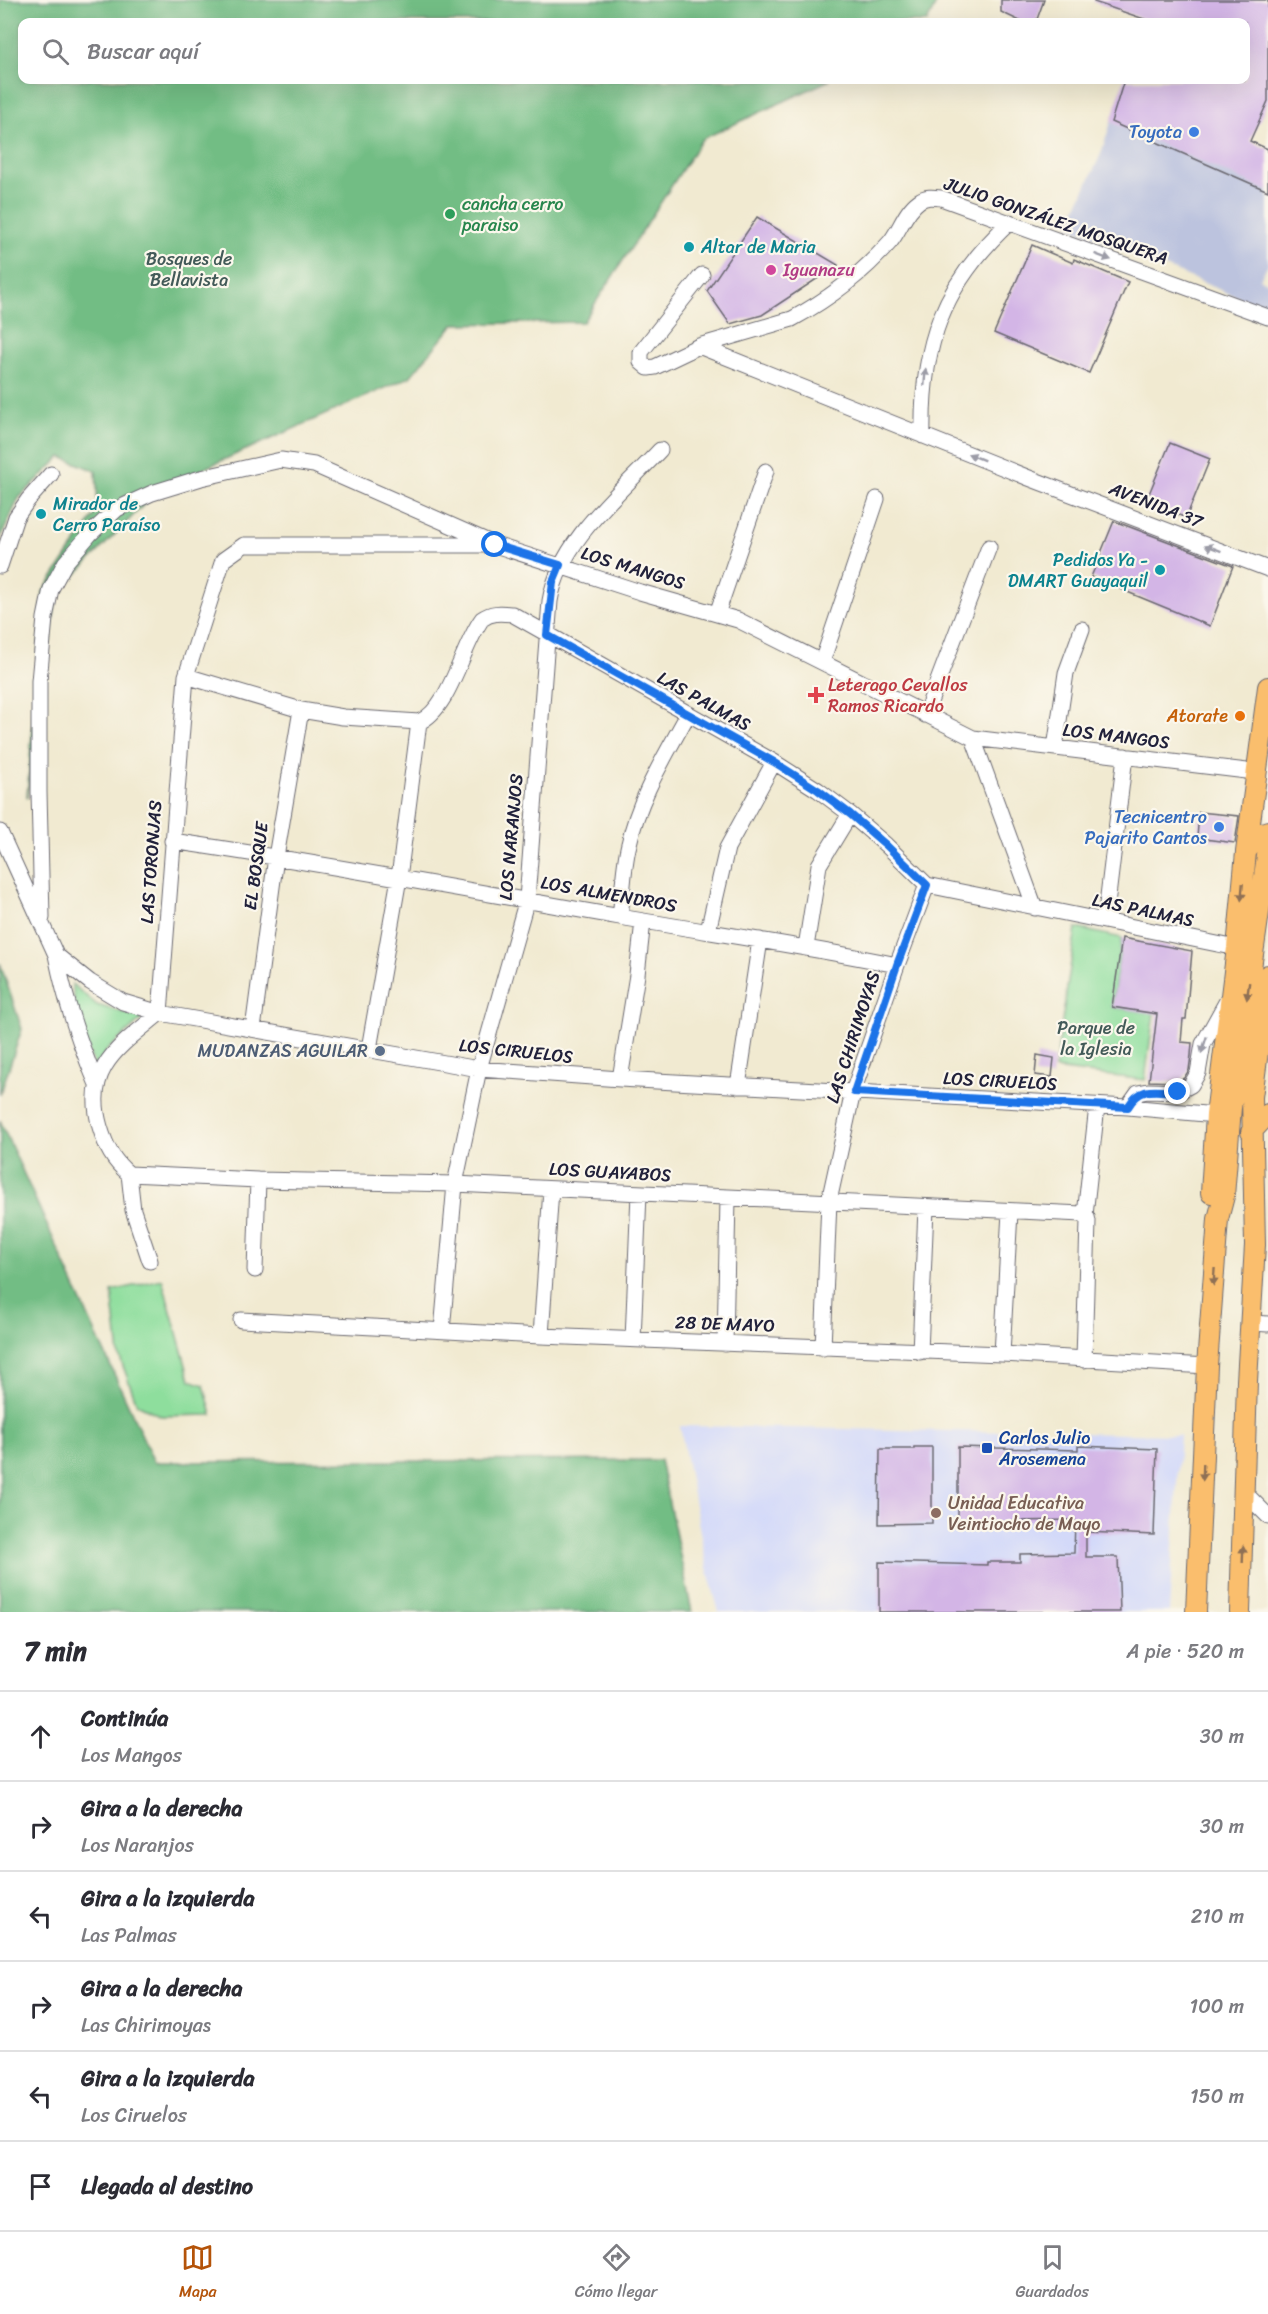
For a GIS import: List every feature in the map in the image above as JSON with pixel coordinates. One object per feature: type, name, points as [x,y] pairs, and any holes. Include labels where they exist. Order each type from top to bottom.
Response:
[{"type":"main road","points":[[1197,1612],[1207,1366],[1218,1219],[1224,1196],[1224,1112],[1231,993],[1255,772],[1268,688]]},
{"type":"main road","points":[[1246,852],[1257,836],[1268,831]]},
{"type":"main road","points":[[1224,1112],[1268,849]]},
{"type":"main road","points":[[1240,1612],[1247,1381],[1260,1323],[1261,1245],[1251,1132],[1252,1097],[1268,975]]},
{"type":"main road","points":[[1251,1132],[1268,1114]]},
{"type":"street","name":"JULIO GONZÁLEZ MOSQUERA","points":[[699,346],[792,319],[802,314],[854,277],[890,242],[911,209],[919,201],[928,197],[941,198],[1010,222],[1268,317]]},
{"type":"street","points":[[923,436],[927,362],[943,311],[956,284],[971,264],[1010,222]]},
{"type":"street","points":[[699,346],[656,367],[648,368],[641,362],[641,352],[702,275]]},
{"type":"street","name":"AVENIDA 37","points":[[699,346],[1029,478],[1268,569]]},
{"type":"street","name":"LOS NARANJOS","points":[[442,1331],[455,1184],[479,1069],[527,899],[553,582],[560,565],[592,523],[660,450]]},
{"type":"street","points":[[42,923],[39,681],[45,618],[51,589],[65,563],[90,534],[117,509],[152,493],[201,478],[281,460],[314,465],[495,545]]},
{"type":"street","points":[[717,614],[766,471]]},
{"type":"street","points":[[0,566],[16,517],[51,474]]},
{"type":"street","points":[[822,662],[877,498]]},
{"type":"street","name":"LAS TORONJAS","points":[[160,1013],[186,676],[223,560],[244,545],[255,545]]},
{"type":"street","name":"LOS MANGOS","points":[[255,545],[495,545],[738,620],[973,738],[1255,772]]},
{"type":"street","points":[[925,715],[989,547]]},
{"type":"street","name":"LAS PALMAS","points":[[419,722],[427,719],[439,706],[482,619],[500,612],[512,614],[774,762],[850,814],[927,885],[1237,948]]},
{"type":"street","points":[[1055,748],[1066,673],[1082,629]]},
{"type":"street","points":[[186,676],[301,710],[343,717],[419,722],[399,878],[369,1049]]},
{"type":"street","name":"EL BOSQUE","points":[[254,1029],[276,857],[301,710]]},
{"type":"street","points":[[620,917],[628,844],[646,794],[688,714]]},
{"type":"street","points":[[973,738],[1035,908]]},
{"type":"street","points":[[1105,921],[1125,756]]},
{"type":"street","points":[[708,931],[727,848],[774,762]]},
{"type":"street","points":[[806,947],[819,865],[850,814]]},
{"type":"street","name":"LOS CIRUELOS","points":[[0,832],[56,955],[90,982],[123,1002],[160,1013],[479,1069],[738,1086],[1224,1112]]},
{"type":"street","name":"LOS ALMENDROS","points":[[172,841],[527,899],[897,965]]},
{"type":"street","name":"LAS CHIRIMOYAS","points":[[823,1348],[829,1202],[854,1092],[927,885]]},
{"type":"street","points":[[620,1079],[637,975],[643,921]]},
{"type":"street","points":[[738,1086],[760,940]]},
{"type":"street","points":[[56,955],[66,1002],[79,1042],[96,1082],[95,1111],[103,1137],[118,1164],[129,1174],[133,1209],[150,1261]]},
{"type":"street","points":[[1128,1107],[1138,1093],[1178,1092],[1191,1085],[1198,1073],[1203,1044],[1231,993]]},
{"type":"street","points":[[96,1082],[109,1059],[160,1013]]},
{"type":"street","points":[[1084,1360],[1086,1216],[1097,1106]]},
{"type":"street","name":"LOS GUAYABOS","points":[[129,1174],[258,1180],[455,1184],[1086,1216]]},
{"type":"street","points":[[255,1270],[258,1180]]},
{"type":"street","points":[[541,1336],[551,1189]]},
{"type":"street","points":[[633,1340],[639,1193]]},
{"type":"street","points":[[726,1344],[728,1198]]},
{"type":"street","points":[[920,1352],[926,1208]]},
{"type":"street","points":[[1002,1354],[1010,1212]]},
{"type":"street","name":"28 DE MAYO","points":[[241,1320],[541,1336],[1002,1354],[1207,1366]]},
{"type":"street","points":[[1245,1493],[1268,1516]]},
{"type":"shaded area","points":[[1111,122],[1268,191],[1268,264],[1260,279],[1268,283],[1268,310],[1068,226],[1101,154]]},
{"type":"shaded area","name":"Unidad Educativa Veintiocho de Mayo","points":[[680,1426],[1180,1435],[1169,1612],[719,1612],[707,1568]]},
{"type":"green space","name":"Bosques de Bellavista","points":[[0,0],[938,0],[929,18],[18,18],[18,84],[821,84],[702,139],[583,322],[454,324],[410,377],[160,488],[57,594],[27,798],[43,592],[98,510],[96,471],[61,457],[19,498],[0,539]]},
{"type":"green space","name":"Parque de la Iglesia","points":[[1076,928],[1122,938],[1112,1007],[1154,1013],[1145,1080],[1055,1069]]},
{"type":"green space","points":[[0,963],[22,1029],[0,1095]]},
{"type":"green space","points":[[72,984],[97,1005],[143,1018],[106,1051],[95,1068],[77,1020]]},
{"type":"green space","points":[[0,1121],[154,1462],[660,1460],[692,1612],[0,1612]]},
{"type":"green space","points":[[162,1279],[190,1380],[204,1385],[212,1415],[161,1416],[137,1404],[119,1355],[112,1291]]},
{"type":"building","points":[[1001,0],[1044,0],[1037,18],[1014,18],[1001,12]]},
{"type":"building","name":"Toyota","points":[[1094,0],[1268,0],[1268,101],[1250,141],[1268,149],[1268,191],[1111,122],[1123,84],[1250,84],[1250,18],[1141,18],[1094,2]]},
{"type":"building","points":[[757,217],[838,265],[762,315],[730,324],[707,291]]},
{"type":"building","points":[[1032,245],[1073,263],[1074,259],[1128,282],[1089,373],[994,333]]},
{"type":"building","points":[[1170,443],[1210,459],[1186,518],[1146,501]]},
{"type":"building","points":[[1114,521],[1233,566],[1210,626],[1091,577]]},
{"type":"building","name":"Tecnicentro Pajarito Cantos","points":[[1199,812],[1239,816],[1235,843],[1197,838]]},
{"type":"building","points":[[1122,938],[1192,951],[1186,1019],[1183,1019],[1181,1042],[1192,1043],[1191,1055],[1189,1070],[1184,1078],[1176,1082],[1149,1081],[1157,1014],[1112,1007]]},
{"type":"building","points":[[1037,1055],[1054,1058],[1052,1077],[1035,1075]]},
{"type":"building","points":[[1078,1446],[1157,1449],[1154,1535],[1086,1532],[1086,1557],[1118,1557],[1120,1612],[879,1612],[879,1562],[987,1565],[987,1562],[1020,1562],[1020,1554],[1074,1553],[1075,1520],[958,1525],[958,1447],[1078,1450]]},
{"type":"building","points":[[914,1447],[932,1447],[932,1523],[879,1524],[880,1449],[914,1449]]},
{"type":"place","name":"Toyota","points":[[1194,132]]},
{"type":"place","name":"cancha cerro paraiso","points":[[450,214]]},
{"type":"place","name":"Altar de Maria","points":[[689,247]]},
{"type":"place","name":"Iguanazu","points":[[771,270]]},
{"type":"place","name":"Mirador de Cerro Paraíso","points":[[41,514]]},
{"type":"place","name":"Pedidos Ya - DMART Guayaquil","points":[[1160,570]]},
{"type":"place","name":"Leterago Cevallos Ramos Ricardo","points":[[816,695]]},
{"type":"place","name":"Atorate","points":[[1240,716]]},
{"type":"place","name":"Tecnicentro Pajarito Cantos","points":[[1219,827]]},
{"type":"place","name":"MUDANZAS AGUILAR","points":[[380,1051]]},
{"type":"place","name":"Carlos Julio Arosemena","points":[[987,1448]]},
{"type":"place","name":"Unidad Educativa Veintiocho de Mayo","points":[[936,1513]]},
{"type":"route","points":[[495,545],[560,565],[553,582],[547,635],[774,762],[818,790],[886,845],[927,885],[854,1092],[1128,1107],[1138,1093],[1178,1092]]}]
